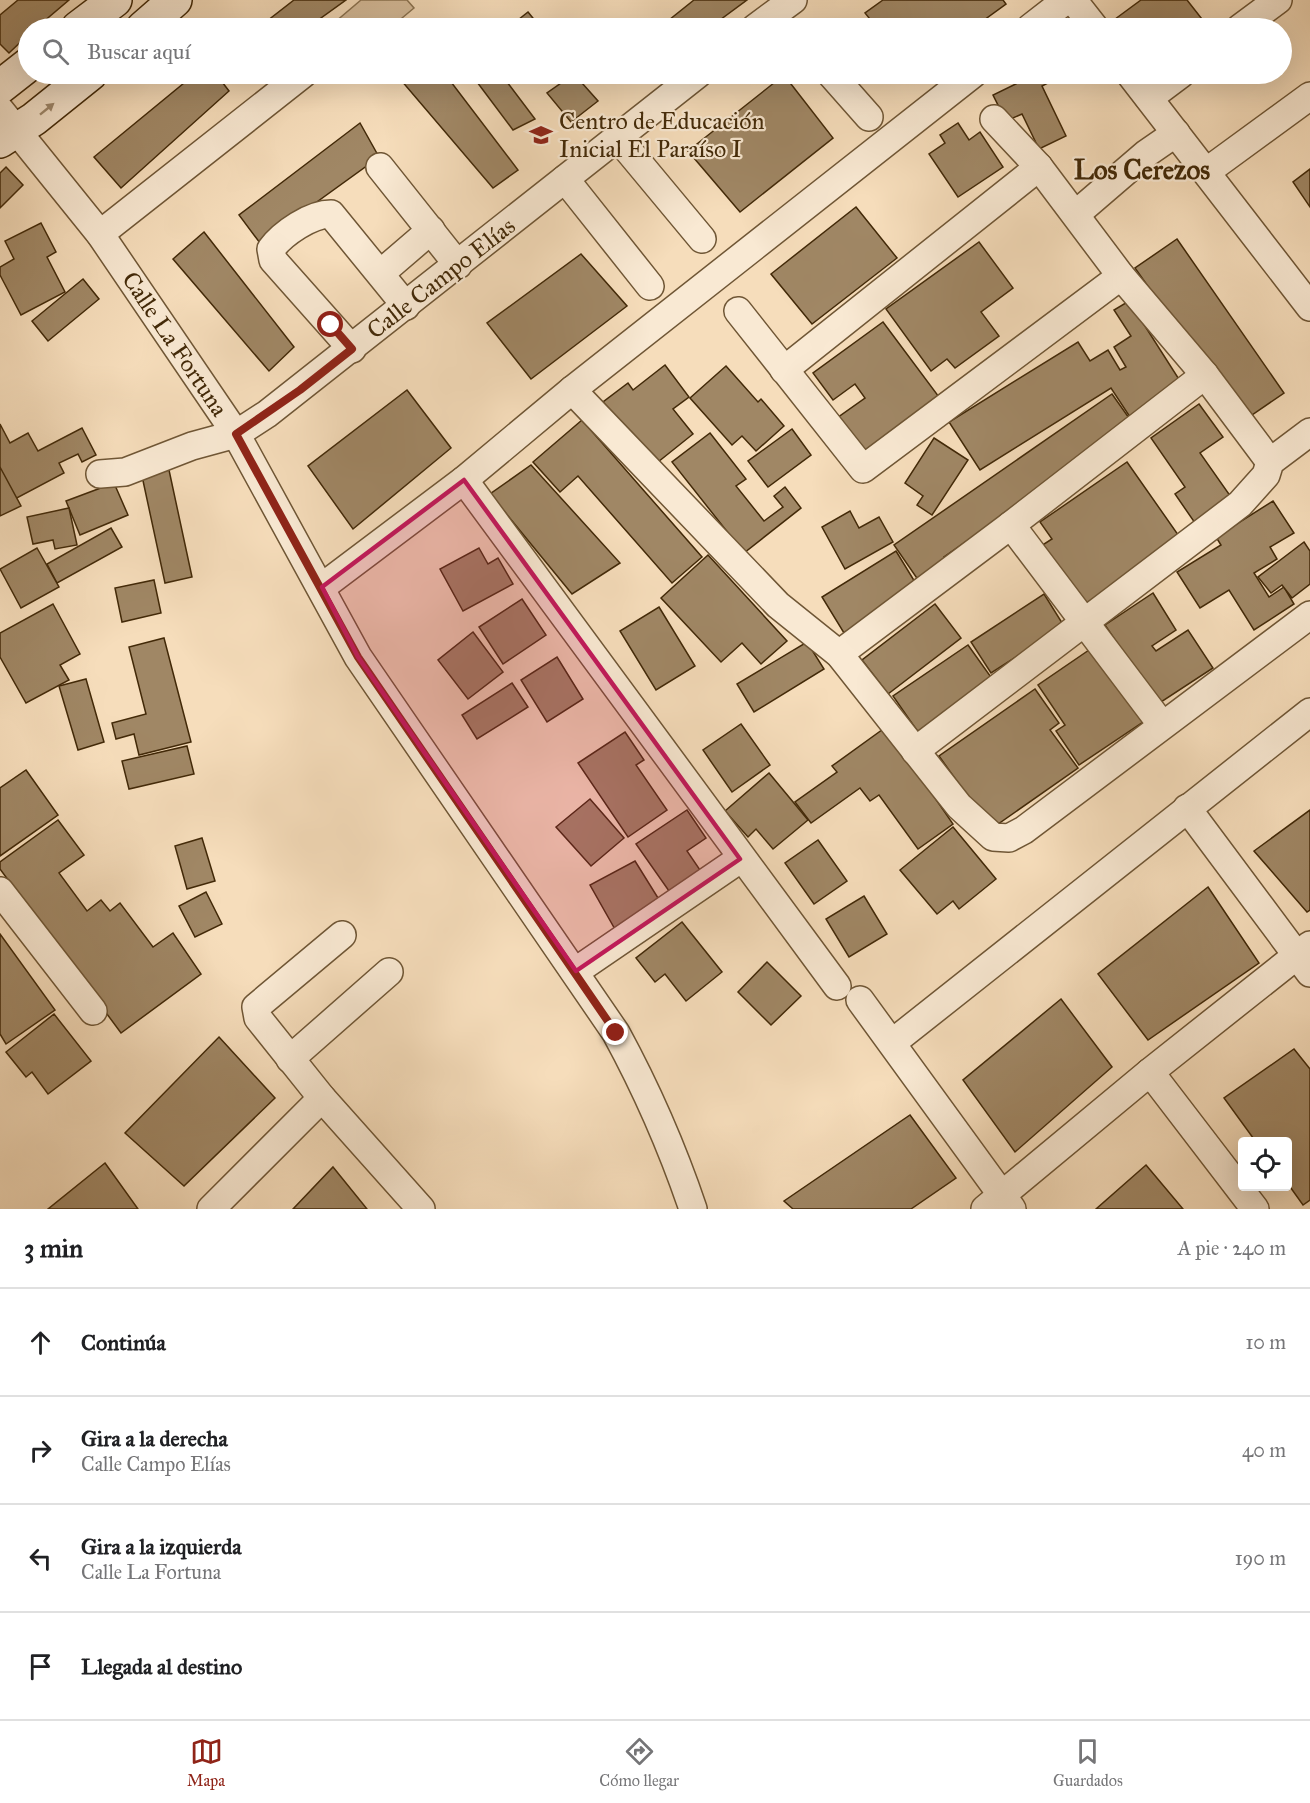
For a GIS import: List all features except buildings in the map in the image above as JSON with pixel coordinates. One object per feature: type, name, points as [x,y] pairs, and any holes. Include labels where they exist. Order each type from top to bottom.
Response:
[{"type":"main road","points":[[92,18],[116,0]]},
{"type":"main road","points":[[154,18],[175,0]]},
{"type":"main road","points":[[0,87],[18,73]]},
{"type":"main road","points":[[6,127],[74,84]]},
{"type":"street","points":[[1043,18],[1066,0]]},
{"type":"street","points":[[1073,0],[1087,18]]},
{"type":"street","points":[[1254,18],[1278,0]]},
{"type":"street","points":[[100,234],[290,84]]},
{"type":"street","name":"Calle Campo Elías","points":[[100,474],[125,472],[192,446],[236,434],[284,402],[686,84]]},
{"type":"street","points":[[840,84],[869,117]]},
{"type":"street","points":[[322,587],[464,480],[572,390],[960,84]]},
{"type":"street","points":[[1138,84],[1310,307]]},
{"type":"street","points":[[1149,98],[1168,84]]},
{"type":"street","points":[[1206,172],[1310,96]]},
{"type":"street","points":[[994,119],[1040,167],[1121,276],[1205,375],[1270,462]]},
{"type":"street","name":"Calle La Fortuna","points":[[6,127],[100,234],[236,434],[322,587],[358,657],[576,971],[616,1033],[645,1088],[677,1160],[693,1209]]},
{"type":"street","points":[[1076,214],[1147,153],[1176,133]]},
{"type":"street","points":[[618,138],[702,239]]},
{"type":"street","points":[[380,167],[458,265]]},
{"type":"street","points":[[784,370],[1040,167]]},
{"type":"street","points":[[565,179],[650,286]]},
{"type":"street","points":[[352,349],[273,260],[271,249],[277,241],[312,218],[322,214],[331,214],[406,306]]},
{"type":"street","points":[[381,273],[431,230]]},
{"type":"street","points":[[738,311],[863,469],[1121,276]]},
{"type":"street","points":[[839,654],[1205,375]]},
{"type":"street","points":[[572,390],[778,605],[839,654],[959,806],[993,837],[1009,838],[1024,830],[1310,615]]},
{"type":"street","points":[[915,751],[1239,504],[1266,475],[1270,462],[1310,432]]},
{"type":"street","points":[[464,480],[740,859],[837,986]]},
{"type":"street","points":[[1011,525],[1162,725]]},
{"type":"street","points":[[892,1043],[1310,712]]},
{"type":"street","points":[[860,1000],[892,1043],[1000,1205],[1149,1072],[1305,958],[1187,808]]},
{"type":"street","points":[[576,971],[740,859]]},
{"type":"street","points":[[0,891],[93,1011]]},
{"type":"street","points":[[342,935],[256,1007],[262,1024],[290,1059],[421,1209]]},
{"type":"street","points":[[290,1059],[389,972]]},
{"type":"street","points":[[1149,1072],[1255,1209]]},
{"type":"street","points":[[211,1209],[322,1098]]},
{"type":"highlighted area","points":[[464,480],[740,859],[576,971],[358,657],[322,587]]},
{"type":"shaded area","points":[[361,0],[407,0],[414,8],[402,18],[340,18]]},
{"type":"place","name":"Centro de Educación Inicial El Paraíso I","points":[[541,135]]},
{"type":"district","name":"Los Cerezos","points":[[1142,170]]},
{"type":"route","points":[[331,325],[352,349],[300,390],[236,434],[322,587],[358,657],[576,971],[616,1033]]}]
